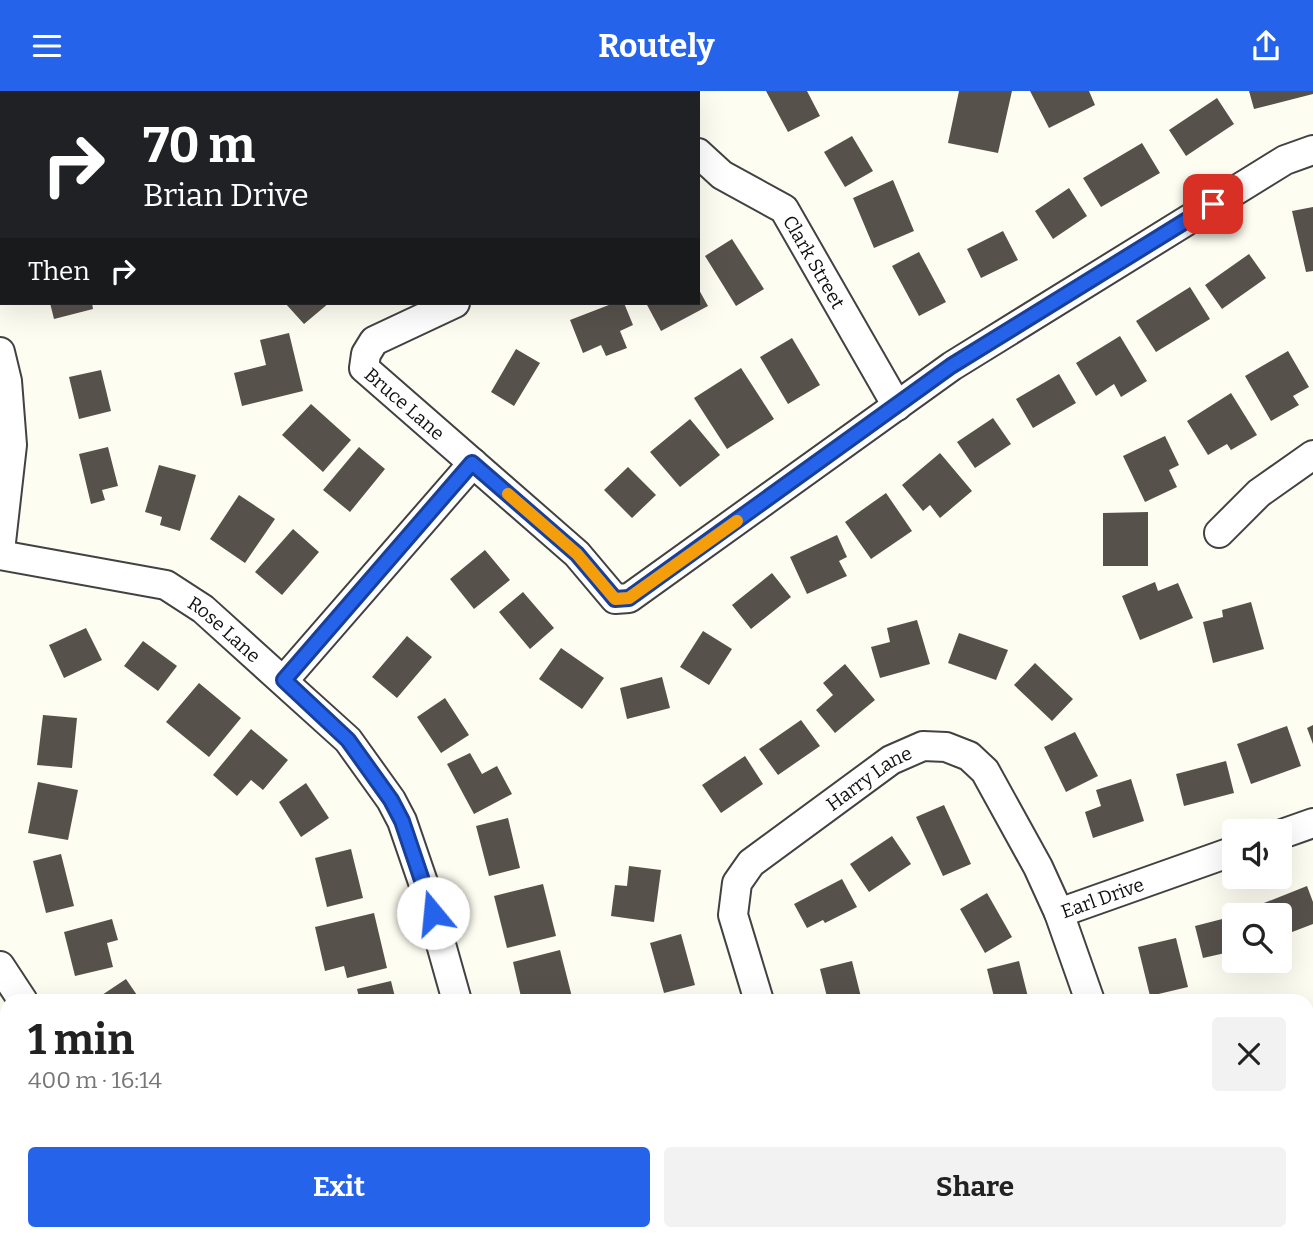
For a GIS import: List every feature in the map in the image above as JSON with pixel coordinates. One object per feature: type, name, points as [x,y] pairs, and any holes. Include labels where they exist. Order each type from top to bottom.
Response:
[{"type":"street","points":[[284,680],[472,463],[577,554],[615,599],[629,598],[951,366],[1285,160],[1313,150]]},
{"type":"street","name":"Clark Street","points":[[700,158],[710,180],[784,209],[897,406]]},
{"type":"street","name":"Bruce Lane","points":[[451,305],[374,341],[366,354],[364,368],[472,463]]},
{"type":"street","points":[[0,352],[7,381],[12,446],[0,553]]},
{"type":"street","points":[[1219,533],[1259,492],[1313,455]]},
{"type":"street","name":"Rose Lane","points":[[0,553],[166,585],[203,609],[348,740],[391,800],[402,821],[426,891],[455,994]]},
{"type":"street","name":"Harry Lane","points":[[757,994],[733,915],[737,883],[751,863],[891,760],[923,746],[946,747],[969,756],[985,771],[1038,867],[1059,913]]},
{"type":"street","points":[[1292,830],[1313,823]]},
{"type":"street","name":"Earl Drive","points":[[1088,994],[1059,913],[1222,855]]},
{"type":"street","points":[[0,966],[18,994]]},
{"type":"building","points":[[766,91],[807,91],[820,116],[788,132]]},
{"type":"building","points":[[959,91],[1012,91],[998,153],[948,143]]},
{"type":"building","points":[[1030,91],[1089,91],[1095,105],[1049,128]]},
{"type":"building","points":[[1249,91],[1313,91],[1313,94],[1254,109]]},
{"type":"building","points":[[1217,98],[1234,124],[1186,156],[1169,130]]},
{"type":"building","points":[[852,136],[873,171],[845,187],[824,152]]},
{"type":"building","points":[[1142,143],[1160,173],[1101,207],[1083,178]]},
{"type":"building","points":[[893,180],[914,231],[874,248],[853,198]]},
{"type":"building","points":[[1069,188],[1087,216],[1053,239],[1035,211]]},
{"type":"building","points":[[1313,207],[1313,271],[1306,272],[1292,211]]},
{"type":"building","points":[[1003,231],[1018,260],[981,278],[967,249]]},
{"type":"building","points":[[732,239],[764,289],[736,306],[705,256]]},
{"type":"building","points":[[919,252],[946,302],[919,316],[892,266]]},
{"type":"building","points":[[1249,254],[1266,278],[1222,309],[1205,285]]},
{"type":"building","points":[[1190,287],[1210,319],[1156,352],[1136,321]]},
{"type":"building","points":[[700,292],[708,306],[661,331],[647,305],[700,305]]},
{"type":"building","points":[[50,305],[92,305],[93,309],[54,319]]},
{"type":"building","points":[[287,305],[327,305],[304,324]]},
{"type":"building","points":[[609,305],[625,305],[633,325],[620,331],[627,348],[606,356],[601,345],[583,353],[570,320]]},
{"type":"building","points":[[289,333],[303,391],[242,406],[234,373],[266,365],[260,340]]},
{"type":"building","points":[[1120,336],[1147,381],[1121,397],[1114,384],[1096,396],[1076,363]]},
{"type":"building","points":[[792,338],[820,385],[788,404],[760,357]]},
{"type":"building","points":[[516,349],[540,363],[514,406],[491,392]]},
{"type":"building","points":[[1288,351],[1309,387],[1293,396],[1299,405],[1271,421],[1245,376]]},
{"type":"building","points":[[741,368],[774,419],[727,449],[694,398]]},
{"type":"building","points":[[101,370],[111,411],[79,419],[69,377]]},
{"type":"building","points":[[1059,374],[1076,403],[1033,428],[1016,399]]},
{"type":"building","points":[[1231,393],[1257,435],[1231,450],[1227,444],[1208,455],[1187,421]]},
{"type":"building","points":[[311,404],[351,440],[323,472],[282,435]]},
{"type":"building","points":[[993,418],[1011,444],[975,468],[957,442]]},
{"type":"building","points":[[690,419],[720,455],[680,487],[650,452]]},
{"type":"building","points":[[1165,436],[1179,465],[1169,470],[1177,487],[1145,502],[1123,456]]},
{"type":"building","points":[[108,447],[118,486],[102,490],[105,500],[91,504],[79,454]]},
{"type":"building","points":[[359,447],[385,469],[350,512],[323,490]]},
{"type":"building","points":[[940,453],[972,491],[940,518],[930,505],[923,511],[902,485]]},
{"type":"building","points":[[159,465],[196,475],[180,531],[160,525],[162,517],[145,512]]},
{"type":"building","points":[[628,467],[656,495],[632,518],[604,490]]},
{"type":"building","points":[[886,493],[912,531],[871,559],[845,522]]},
{"type":"building","points":[[239,495],[275,519],[245,563],[210,539]]},
{"type":"building","points":[[1148,512],[1148,566],[1103,566],[1103,513]]},
{"type":"building","points":[[293,529],[319,552],[282,595],[255,572]]},
{"type":"building","points":[[837,535],[847,557],[839,561],[847,576],[807,594],[790,557]]},
{"type":"building","points":[[485,550],[510,580],[474,609],[450,579]]},
{"type":"building","points":[[772,573],[791,597],[751,629],[732,605]]},
{"type":"building","points":[[1155,582],[1158,591],[1178,583],[1193,618],[1140,640],[1122,596]]},
{"type":"building","points":[[523,592],[554,628],[530,649],[499,612]]},
{"type":"building","points":[[1251,602],[1264,649],[1213,663],[1203,622],[1223,617],[1222,610]]},
{"type":"building","points":[[917,620],[930,664],[880,678],[871,647],[890,642],[887,628]]},
{"type":"building","points":[[86,628],[102,660],[64,678],[49,645]]},
{"type":"building","points":[[703,631],[732,649],[709,685],[680,667]]},
{"type":"building","points":[[959,633],[1008,650],[996,680],[948,663]]},
{"type":"building","points":[[407,636],[432,657],[397,698],[372,677]]},
{"type":"building","points":[[143,641],[177,666],[158,691],[124,666]]},
{"type":"building","points":[[561,648],[604,678],[582,709],[539,679]]},
{"type":"building","points":[[1035,663],[1073,699],[1052,721],[1014,685]]},
{"type":"building","points":[[845,664],[875,700],[835,733],[816,710],[833,695],[823,683]]},
{"type":"building","points":[[662,677],[670,708],[627,719],[620,688]]},
{"type":"building","points":[[199,683],[241,718],[209,757],[166,722]]},
{"type":"building","points":[[445,698],[469,735],[441,753],[417,717]]},
{"type":"building","points":[[43,715],[77,718],[72,768],[37,765]]},
{"type":"building","points":[[801,720],[820,746],[778,775],[759,749]]},
{"type":"building","points":[[1313,725],[1313,744],[1307,728]]},
{"type":"building","points":[[1287,726],[1301,766],[1251,784],[1237,744]]},
{"type":"building","points":[[251,729],[288,760],[263,790],[251,780],[237,796],[213,775]]},
{"type":"building","points":[[1075,732],[1098,776],[1066,792],[1044,747]]},
{"type":"building","points":[[470,753],[482,774],[497,766],[512,794],[474,814],[447,764]]},
{"type":"building","points":[[745,756],[763,784],[721,813],[702,785]]},
{"type":"building","points":[[1226,761],[1234,793],[1184,806],[1176,774]]},
{"type":"building","points":[[1131,779],[1144,821],[1093,838],[1085,812],[1101,806],[1096,790]]},
{"type":"building","points":[[38,782],[78,790],[68,840],[28,833]]},
{"type":"building","points":[[306,783],[329,818],[301,837],[279,802]]},
{"type":"building","points":[[944,805],[971,864],[943,876],[916,817]]},
{"type":"building","points":[[508,818],[520,868],[489,876],[476,826]]},
{"type":"building","points":[[892,836],[911,864],[869,892],[850,864]]},
{"type":"building","points":[[351,849],[363,898],[327,907],[315,858]]},
{"type":"building","points":[[61,854],[74,906],[46,913],[33,861]]},
{"type":"building","points":[[629,866],[661,870],[654,922],[611,916],[615,885],[627,886]]},
{"type":"building","points":[[842,879],[857,907],[825,923],[823,920],[807,928],[794,904]]},
{"type":"building","points":[[543,884],[556,936],[507,948],[494,896]]},
{"type":"building","points":[[1307,886],[1313,902],[1313,924],[1292,932],[1292,903],[1264,903]]},
{"type":"building","points":[[987,893],[1012,937],[985,953],[960,909]]},
{"type":"building","points":[[374,913],[387,968],[347,978],[344,966],[325,971],[315,927]]},
{"type":"building","points":[[112,919],[118,940],[107,943],[113,967],[75,976],[64,932]]},
{"type":"building","points":[[1222,919],[1222,954],[1203,958],[1195,926]]},
{"type":"building","points":[[681,934],[695,985],[664,993],[650,943]]},
{"type":"building","points":[[1176,938],[1188,987],[1150,994],[1138,947]]},
{"type":"building","points":[[560,950],[571,994],[520,994],[513,962]]},
{"type":"building","points":[[852,961],[860,994],[826,994],[820,969]]},
{"type":"building","points":[[1019,961],[1027,994],[993,994],[987,969]]},
{"type":"building","points":[[126,979],[136,994],[104,994]]},
{"type":"building","points":[[391,981],[394,994],[358,994],[357,989]]},
{"type":"slow traffic","points":[[508,494],[577,554],[615,599],[629,598],[737,521]]},
{"type":"route","points":[[433,913],[402,821],[391,800],[348,740],[284,680],[472,463],[577,554],[615,599],[629,598],[951,366],[1213,204]]}]
